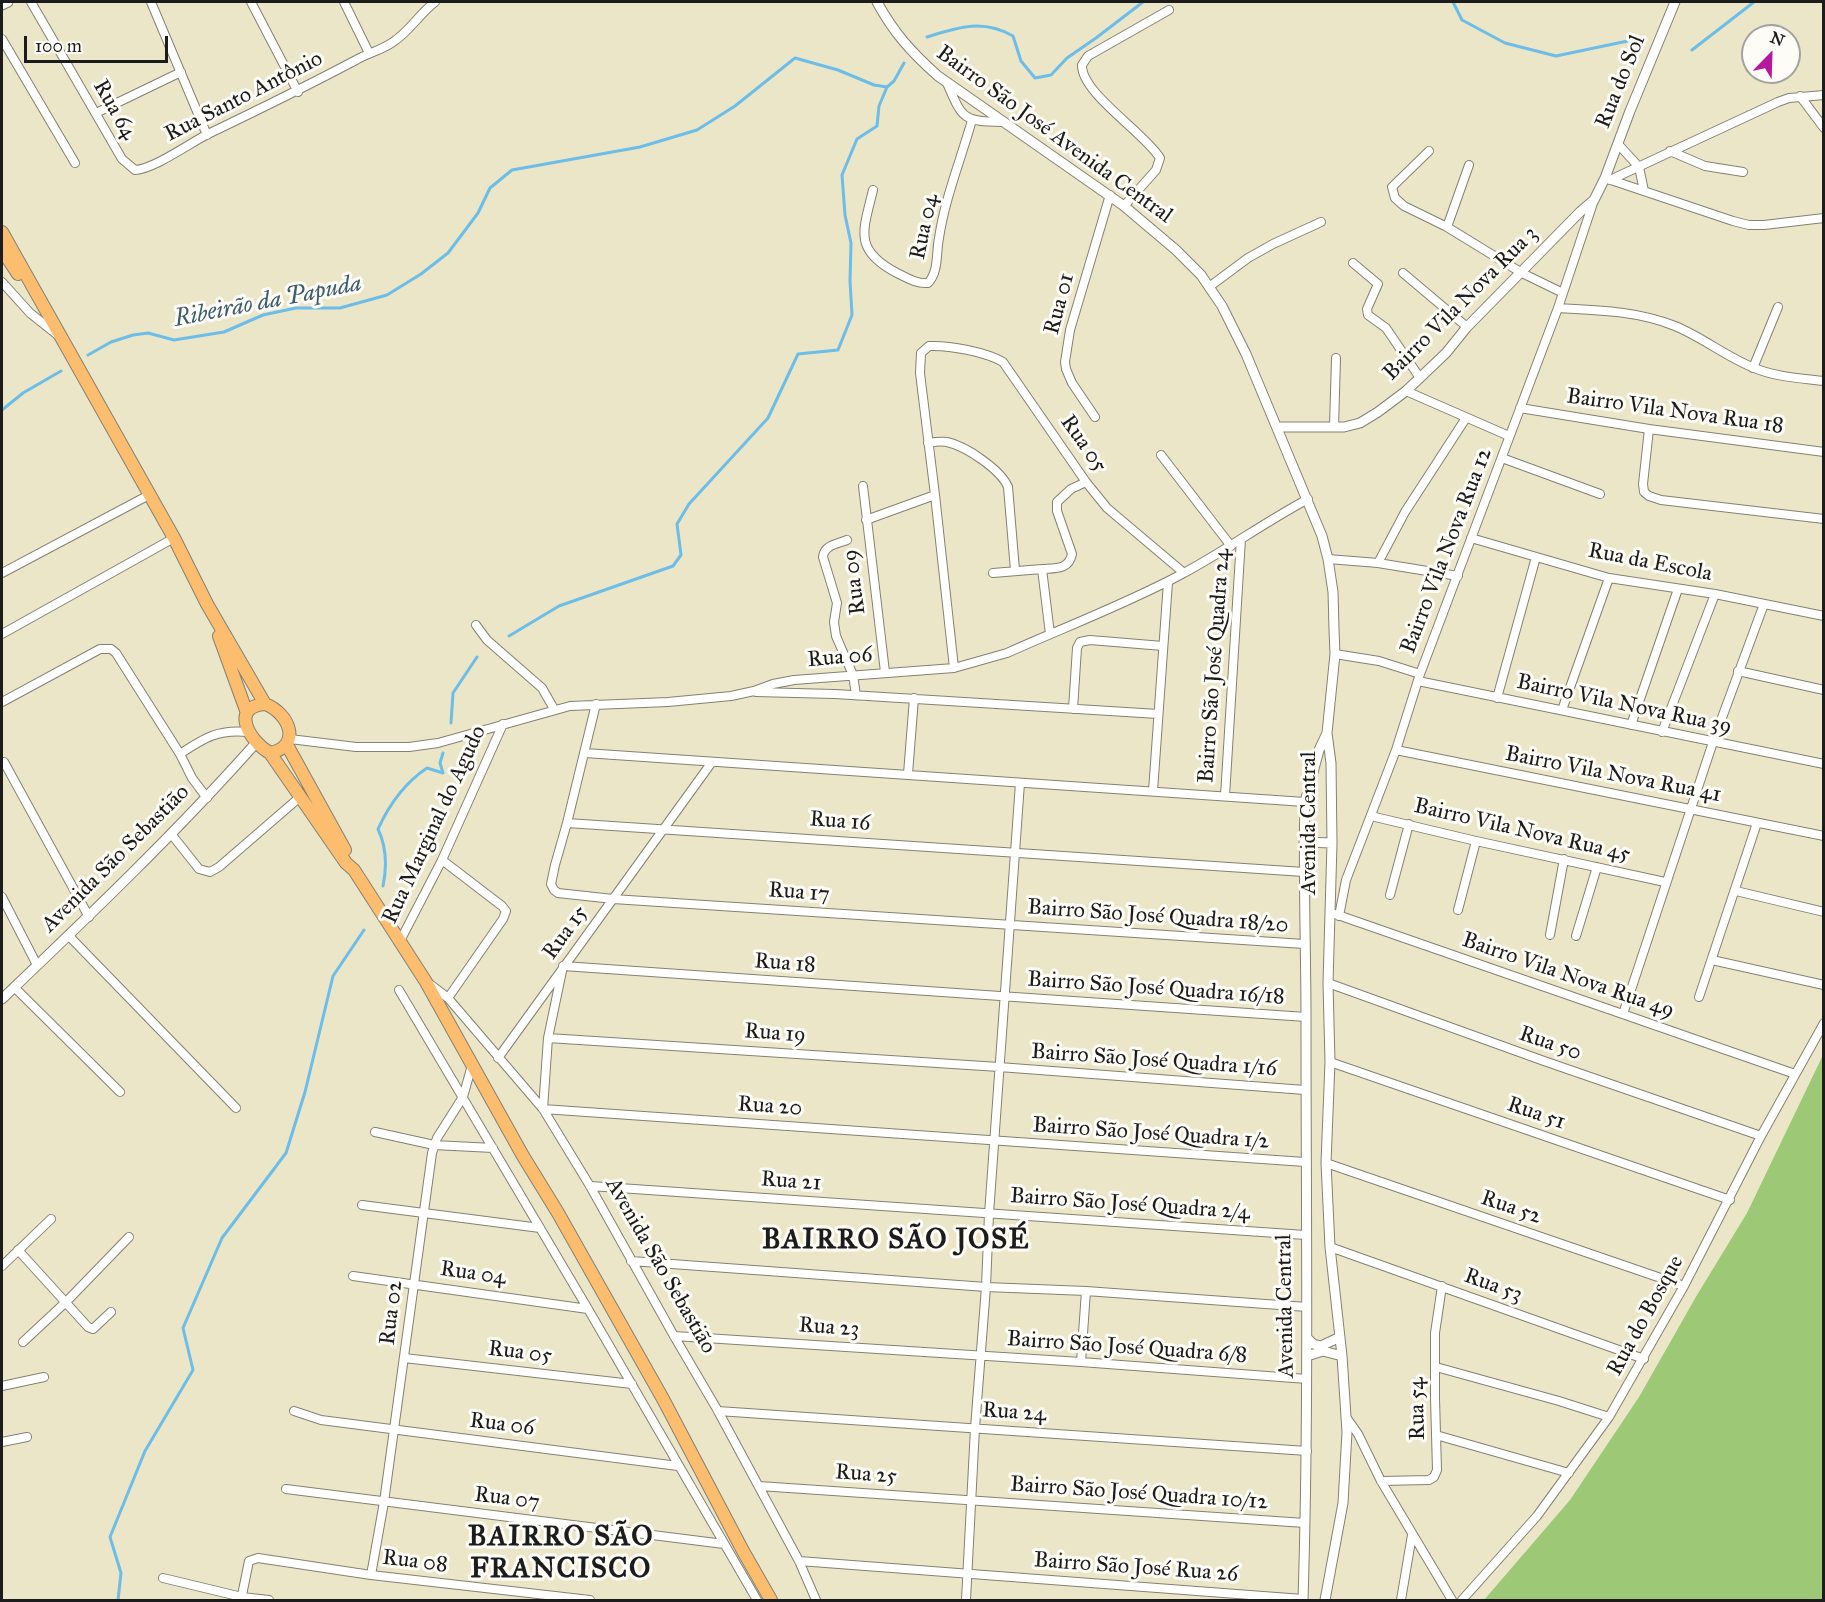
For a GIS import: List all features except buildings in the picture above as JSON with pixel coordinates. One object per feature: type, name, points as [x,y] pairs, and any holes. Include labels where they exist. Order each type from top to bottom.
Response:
[{"type":"main road","points":[[2,232],[49,316]]},
{"type":"main road","points":[[2,250],[49,316]]},
{"type":"main road","name":"Avenida São Sebastião","points":[[49,316],[174,538],[207,604],[265,704],[273,707],[281,715],[290,730],[289,742],[352,862],[354,870]]},
{"type":"main road","name":"Avenida São Sebastião","points":[[207,604],[247,713],[245,722],[248,732],[255,744],[270,753],[346,863],[354,870],[426,982],[663,1399],[771,1600]]},
{"type":"main road","points":[[247,713],[252,707],[265,704]]},
{"type":"main road","points":[[270,753],[276,752],[289,742]]},
{"type":"street","points":[[2,5],[8,2]]},
{"type":"street","name":"Rua 64","points":[[31,2],[122,159],[135,170]]},
{"type":"street","points":[[150,2],[207,135]]},
{"type":"street","points":[[251,2],[298,92]]},
{"type":"street","points":[[344,2],[369,53]]},
{"type":"street","name":"Rua Santo Antônio","points":[[135,170],[149,166],[207,135],[298,92],[369,53],[390,45],[408,31],[422,12],[435,2]]},
{"type":"street","name":"Bairro São José Avenida Central","points":[[876,2],[892,29],[912,54],[947,83],[1124,206],[1176,250],[1201,275],[1222,306],[1308,499],[1328,559],[1333,592],[1335,654],[1327,733]]},
{"type":"street","name":"Rua do Sol","points":[[1594,200],[1608,179],[1618,144],[1675,2]]},
{"type":"street","points":[[1124,206],[1156,170],[1160,158],[1087,81],[1082,69],[1083,62],[1088,56],[1169,10]]},
{"type":"street","points":[[2,39],[75,163]]},
{"type":"street","points":[[96,113],[181,72]]},
{"type":"street","points":[[947,83],[962,112],[972,120],[1003,122]]},
{"type":"street","points":[[1608,179],[1639,167],[1778,102],[1800,96],[1824,94]]},
{"type":"street","points":[[1800,96],[1824,128]]},
{"type":"street","name":"Rua 04","points":[[873,190],[864,230],[866,246],[884,266],[918,282],[928,283],[934,272],[945,209],[972,120]]},
{"type":"street","points":[[1618,144],[1639,167],[1644,191]]},
{"type":"street","points":[[1429,151],[1394,186],[1392,194],[1404,206],[1447,227],[1522,273],[1563,293]]},
{"type":"street","points":[[1670,151],[1706,166],[1743,172]]},
{"type":"street","points":[[1447,227],[1469,165]]},
{"type":"street","points":[[1608,179],[1749,225],[1824,218]]},
{"type":"street","name":"Rua 01","points":[[1095,417],[1068,376],[1066,352],[1070,330],[1110,195]]},
{"type":"street","name":"Bairro Vila Nova Rua 3","points":[[1277,427],[1334,427],[1360,423],[1406,391],[1594,200]]},
{"type":"street","name":"Bairro Vila Nova Rua 12","points":[[1334,914],[1396,750],[1419,678],[1558,308],[1594,200]]},
{"type":"street","points":[[1209,287],[1248,258],[1320,222]]},
{"type":"street","points":[[1353,263],[1378,284],[1367,312],[1386,328],[1420,378]]},
{"type":"street","points":[[1403,273],[1467,327]]},
{"type":"street","points":[[2,282],[30,313],[61,338]]},
{"type":"street","points":[[1753,368],[1778,307]]},
{"type":"street","points":[[1558,308],[1628,313],[1663,322],[1691,333],[1753,368],[1770,373],[1824,381]]},
{"type":"street","name":"Rua 05","points":[[928,443],[920,373],[921,353],[929,346],[951,348],[991,356],[1003,362],[1086,482],[1107,508],[1184,573]]},
{"type":"street","points":[[1334,427],[1336,358]]},
{"type":"street","points":[[1406,391],[1509,436]]},
{"type":"street","name":"Bairro Vila Nova Rua 18","points":[[1520,408],[1649,429],[1824,452]]},
{"type":"street","points":[[1378,563],[1405,512],[1466,418]]},
{"type":"street","points":[[1649,429],[1643,484],[1646,494],[1661,500],[1824,519]]},
{"type":"street","points":[[954,668],[928,443],[946,442],[956,445],[1004,478],[1008,487],[1015,570]]},
{"type":"street","points":[[1161,455],[1231,546]]},
{"type":"street","points":[[1502,458],[1600,494]]},
{"type":"street","points":[[993,573],[1062,567],[1070,562],[1071,549],[1057,511],[1057,502],[1071,489],[1086,482]]},
{"type":"street","name":"Rua 09","points":[[863,486],[885,672]]},
{"type":"street","points":[[2,573],[149,495]]},
{"type":"street","points":[[866,520],[935,495]]},
{"type":"street","name":"Rua 06","points":[[289,742],[356,747],[409,747],[438,743],[555,709],[596,704],[668,702],[731,696],[754,692],[773,684],[885,672],[954,668],[1007,653],[1168,582],[1308,499]]},
{"type":"street","points":[[2,634],[174,538]]},
{"type":"street","name":"Rua da Escola","points":[[1471,538],[1609,578],[1715,594],[1824,616]]},
{"type":"street","name":"Bairro São José Quadra 24","points":[[1225,796],[1241,539]]},
{"type":"street","points":[[847,540],[828,547],[823,557],[837,603],[834,622],[836,636],[854,675],[856,696]]},
{"type":"street","points":[[1497,698],[1536,557]]},
{"type":"street","points":[[1328,559],[1378,563],[1458,576]]},
{"type":"street","points":[[1042,569],[1050,634]]},
{"type":"street","points":[[1562,710],[1609,578]]},
{"type":"street","points":[[1153,791],[1168,582]]},
{"type":"street","points":[[1631,725],[1678,589]]},
{"type":"street","points":[[1662,732],[1715,594]]},
{"type":"street","points":[[1623,1014],[1713,742],[1764,604]]},
{"type":"street","points":[[476,625],[487,640],[542,688],[555,709]]},
{"type":"street","points":[[1073,709],[1077,648],[1080,642],[1090,640],[1163,646]]},
{"type":"street","points":[[3,699],[100,650],[111,649],[116,653],[180,754],[192,778],[207,798]]},
{"type":"street","name":"Bairro Vila Nova Rua 39","points":[[1335,654],[1379,661],[1419,678],[1497,698],[1824,764]]},
{"type":"street","points":[[1738,671],[1824,690]]},
{"type":"street","points":[[754,692],[914,698],[1158,714]]},
{"type":"street","points":[[908,774],[914,698]]},
{"type":"street","points":[[567,823],[596,704]]},
{"type":"street","name":"Rua Marginal do Agudo","points":[[400,941],[442,860],[503,724]]},
{"type":"street","points":[[180,754],[206,737],[234,731],[248,732]]},
{"type":"street","name":"Avenida Central","points":[[1302,1600],[1307,1451],[1305,802],[1314,766],[1327,733]]},
{"type":"street","name":"Avenida Central","points":[[1325,1600],[1342,1503],[1347,1432],[1330,1247],[1326,1163],[1330,1062],[1328,983],[1334,914],[1331,763],[1327,733]]},
{"type":"street","name":"Avenida São Sebastião","points":[[2,999],[171,835],[255,744]]},
{"type":"street","name":"Bairro Vila Nova Rua 41","points":[[1396,750],[1824,836]]},
{"type":"street","points":[[585,753],[1305,802]]},
{"type":"street","points":[[4,762],[89,917]]},
{"type":"street","name":"Rua 15","points":[[498,1058],[712,762]]},
{"type":"street","points":[[966,1600],[970,1500],[1020,783]]},
{"type":"street","points":[[171,835],[199,869],[210,872],[219,867],[300,797]]},
{"type":"street","name":"Bairro Vila Nova Rua 45","points":[[1371,816],[1476,842],[1665,882]]},
{"type":"street","name":"Rua 16","points":[[567,823],[1304,872]]},
{"type":"street","name":"Rua 17","points":[[567,823],[551,884],[558,893],[1010,925]]},
{"type":"street","points":[[1390,896],[1409,824]]},
{"type":"street","points":[[1699,997],[1757,824]]},
{"type":"street","points":[[1304,842],[1332,843]]},
{"type":"street","points":[[1458,910],[1476,842]]},
{"type":"street","points":[[1550,935],[1564,859]]},
{"type":"street","points":[[442,860],[506,911],[503,920],[448,998]]},
{"type":"street","points":[[1576,936],[1597,867]]},
{"type":"street","points":[[1736,891],[1824,912]]},
{"type":"street","points":[[2,897],[37,965]]},
{"type":"street","name":"Bairro Vila Nova Rua 49","points":[[1334,914],[1795,1074]]},
{"type":"street","name":"Bairro São José Quadra 18/20","points":[[1010,925],[1304,944]]},
{"type":"street","points":[[69,936],[236,1108]]},
{"type":"street","points":[[1712,960],[1824,985]]},
{"type":"street","points":[[543,1109],[548,1038],[563,966]]},
{"type":"street","name":"Rua 18","points":[[563,966],[1004,997]]},
{"type":"street","name":"Avenida São Sebastião","points":[[426,982],[448,998],[543,1109],[590,1186],[718,1411],[799,1561],[816,1600]]},
{"type":"street","name":"Rua 50","points":[[1328,983],[1761,1136]]},
{"type":"street","points":[[14,987],[120,1092]]},
{"type":"street","points":[[399,990],[757,1600]]},
{"type":"street","name":"Bairro São José Quadra 16/18","points":[[1004,997],[1306,1017]]},
{"type":"street","name":"Rua do Bosque","points":[[1462,1600],[1537,1516],[1609,1417],[1684,1286],[1761,1136],[1824,1023]]},
{"type":"street","name":"Rua 19","points":[[548,1038],[999,1067]]},
{"type":"street","name":"Rua 51","points":[[1330,1062],[1730,1200]]},
{"type":"street","name":"Rua 02","points":[[371,1575],[395,1429],[434,1145],[463,1097],[472,1065]]},
{"type":"street","name":"Bairro São José Quadra 1/16","points":[[999,1067],[1305,1090]]},
{"type":"street","name":"Rua 20","points":[[543,1109],[994,1141]]},
{"type":"street","points":[[375,1132],[434,1145],[493,1148]]},
{"type":"street","name":"Bairro São José Quadra 1/2","points":[[994,1141],[1305,1162]]},
{"type":"street","name":"Rua 52","points":[[1326,1163],[1684,1286]]},
{"type":"street","name":"Rua 21","points":[[590,1186],[989,1214]]},
{"type":"street","points":[[362,1205],[540,1228]]},
{"type":"street","name":"Bairro São José Quadra 2/4","points":[[989,1214],[1305,1234]]},
{"type":"street","points":[[2,1266],[51,1219]]},
{"type":"street","points":[[23,1342],[67,1301],[129,1237]]},
{"type":"street","name":"Rua 53","points":[[1330,1247],[1644,1359]]},
{"type":"street","points":[[18,1250],[67,1301],[88,1327],[93,1329],[111,1312]]},
{"type":"street","points":[[631,1261],[986,1287],[1086,1291],[1307,1307]]},
{"type":"street","name":"Rua 04","points":[[353,1276],[588,1309]]},
{"type":"street","name":"Rua 54","points":[[1381,1481],[1424,1480],[1434,1476],[1438,1465],[1436,1333],[1442,1286]]},
{"type":"street","points":[[1081,1362],[1086,1291]]},
{"type":"street","name":"Rua 23","points":[[674,1336],[981,1356]]},
{"type":"street","points":[[1307,1338],[1321,1346],[1340,1337]]},
{"type":"street","points":[[1307,1356],[1323,1351],[1341,1356]]},
{"type":"street","name":"Bairro São José Quadra 6/8","points":[[981,1356],[1307,1379]]},
{"type":"street","name":"Rua 05","points":[[404,1358],[632,1384]]},
{"type":"street","points":[[1436,1367],[1609,1417]]},
{"type":"street","points":[[2,1386],[44,1377]]},
{"type":"street","name":"Rua 06","points":[[294,1411],[321,1420],[678,1466]]},
{"type":"street","name":"Rua 24","points":[[718,1411],[1307,1451]]},
{"type":"street","points":[[1346,1417],[1358,1434],[1381,1481],[1452,1600]]},
{"type":"street","points":[[1347,1432],[1365,1452]]},
{"type":"street","points":[[1436,1435],[1569,1473]]},
{"type":"street","points":[[2,1442],[27,1437]]},
{"type":"street","name":"Rua 25","points":[[759,1486],[970,1500]]},
{"type":"street","name":"Rua 07","points":[[286,1489],[724,1544]]},
{"type":"street","name":"Bairro São José Quadra 10/12","points":[[970,1500],[1305,1523]]},
{"type":"street","points":[[1401,1600],[1412,1534]]},
{"type":"street","name":"Rua 08","points":[[241,1599],[249,1561],[258,1558],[371,1575],[590,1600]]},
{"type":"street","name":"Bairro São José Rua 26","points":[[799,1561],[1302,1600]]},
{"type":"street","points":[[163,1578],[241,1599],[269,1600]]},
{"type":"green space","points":[[1823,1055],[1823,1600],[1484,1600],[1570,1500],[1639,1397],[1747,1213]]},
{"type":"waterway","name":"Ribeirão da Papuda","points":[[927,37],[971,26],[1002,31],[1013,36],[1021,61],[1035,78],[1051,75],[1067,58],[1143,2]]},
{"type":"waterway","name":"Ribeirão da Papuda","points":[[1453,2],[1462,20],[1505,43],[1556,56],[1642,38]]},
{"type":"waterway","name":"Ribeirão da Papuda","points":[[1692,50],[1754,2]]},
{"type":"waterway","name":"Ribeirão da Papuda","points":[[88,355],[111,342],[133,335],[148,333],[174,340],[224,332],[263,315],[296,308],[340,308],[387,295],[421,274],[448,253],[478,213],[490,188],[512,170],[640,147],[697,130],[735,106],[795,58],[838,70],[874,85],[887,87]]},
{"type":"waterway","points":[[509,636],[559,606],[673,566],[681,555],[677,524],[689,504],[768,418],[798,354],[838,350],[852,315],[851,243],[845,215],[842,175],[857,139],[877,126],[879,106],[887,87],[894,81],[904,63]]},
{"type":"waterway","name":"Ribeirão da Papuda","points":[[2,410],[23,393],[61,371]]},
{"type":"waterway","points":[[451,723],[453,693],[477,657]]},
{"type":"waterway","points":[[383,886],[385,857],[378,829],[387,811],[412,780],[427,768],[443,773],[440,763],[443,753]]},
{"type":"waterway","points":[[118,1600],[121,1573],[110,1537],[145,1451],[193,1370],[183,1328],[222,1238],[286,1153],[305,1092],[333,976],[364,930]]},
{"type":"district","name":"BAIRRO SÃO JOSÉ","points":[[896,1241]]},
{"type":"district","name":"BAIRRO SÃO FRANCISCO","points":[[561,1554]]}]
